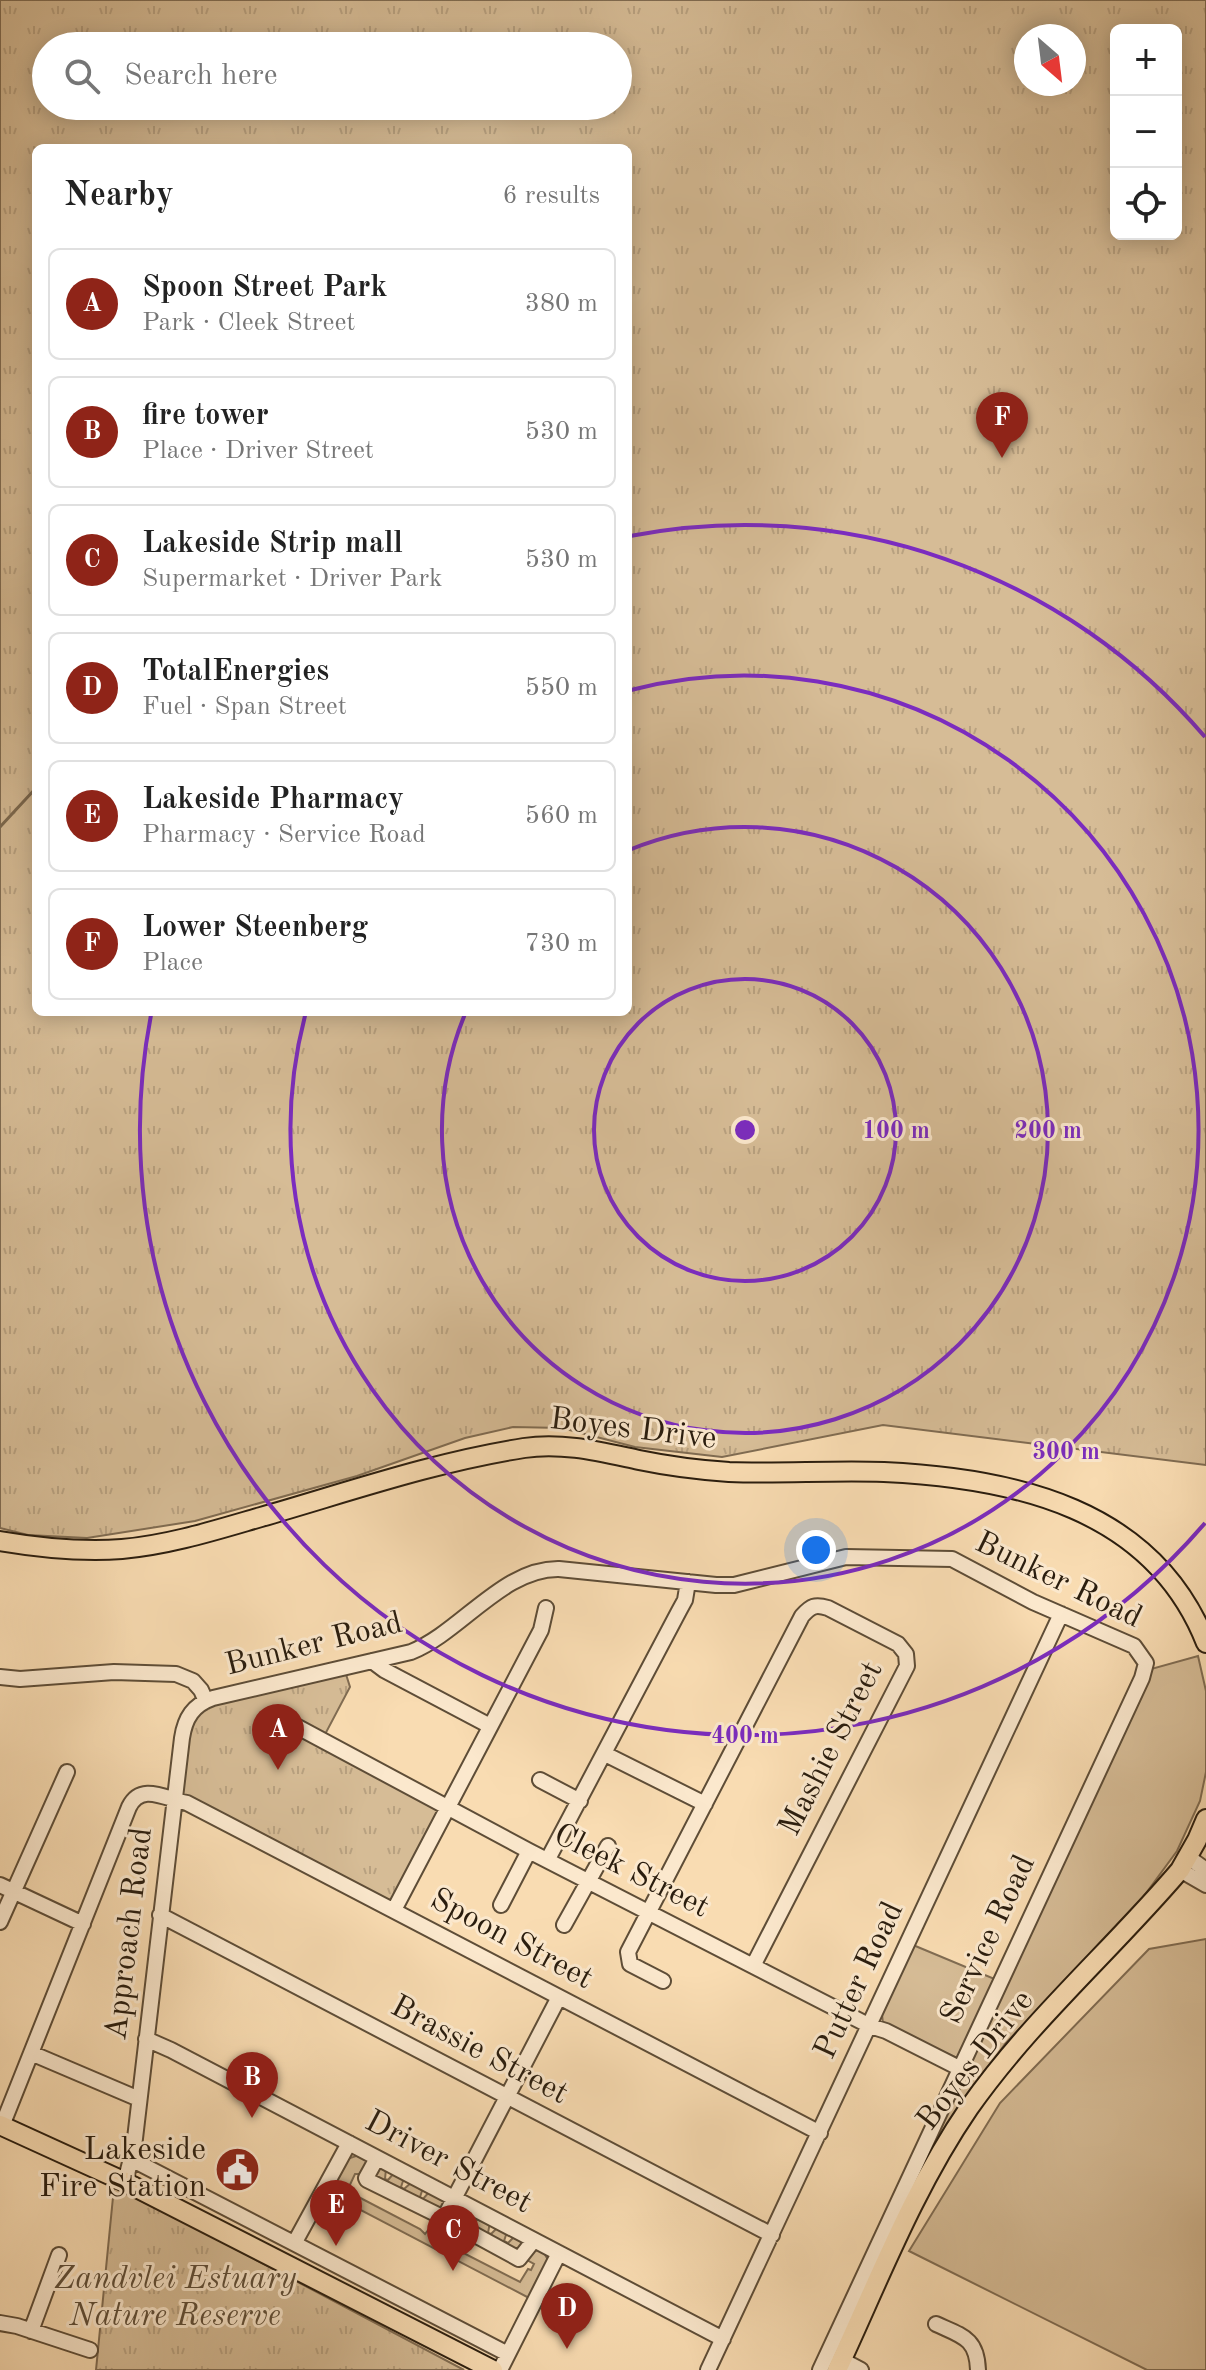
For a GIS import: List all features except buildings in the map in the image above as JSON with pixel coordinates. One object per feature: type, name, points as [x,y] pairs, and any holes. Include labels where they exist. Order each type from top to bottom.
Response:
[{"type":"main road","name":"Boyes Drive","points":[[0,1541],[66,1550],[145,1546],[218,1530],[453,1461],[543,1446],[579,1448],[663,1465],[729,1472],[886,1472],[987,1483],[1076,1508],[1104,1523],[1137,1547],[1167,1577],[1190,1611],[1206,1643]]},
{"type":"main road","name":"Boyes Drive","points":[[839,2365],[926,2182],[970,2108],[1028,2035],[1184,1864],[1206,1819]]},
{"type":"main road","points":[[1,2126],[125,2182],[493,2370]]},
{"type":"street","name":"Bunker Road","points":[[206,1701],[420,1648],[532,1572],[559,1569],[716,1585],[746,1584],[846,1557],[944,1558],[959,1562],[1061,1614],[1134,1646],[1146,1663]]},
{"type":"street","points":[[548,1859],[683,1603],[688,1582]]},
{"type":"street","name":"Mashie Street","points":[[705,1804],[802,1616],[811,1607],[818,1605],[828,1608],[898,1644],[906,1654],[907,1666],[753,1966]]},
{"type":"street","points":[[394,1910],[541,1630],[546,1608]]},
{"type":"street","name":"Putter Road","points":[[708,2370],[1061,1614]]},
{"type":"street","points":[[372,1661],[490,1726]]},
{"type":"street","name":"Service Road","points":[[820,2370],[1142,1678],[1146,1663]]},
{"type":"street","points":[[0,1677],[20,1679],[114,1672],[176,1674],[193,1681],[206,1701]]},
{"type":"street","name":"Approach Road","points":[[125,2182],[139,2099],[185,1723],[194,1709],[206,1701]]},
{"type":"street","name":"Cleek Street","points":[[279,1717],[647,1913],[961,2069]]},
{"type":"street","points":[[605,1754],[705,1804],[628,1952],[630,1964],[663,1981]]},
{"type":"street","points":[[0,1922],[7,1888],[67,1772]]},
{"type":"street","points":[[540,1780],[580,1801]]},
{"type":"street","name":"Spoon Street","points":[[83,1924],[133,1800],[144,1792],[187,1803],[820,2133]]},
{"type":"street","points":[[564,1925],[608,1846]]},
{"type":"street","points":[[501,1905],[529,1851]]},
{"type":"street","points":[[1184,1864],[1206,1870]]},
{"type":"street","points":[[1184,1864],[1206,1885]]},
{"type":"street","points":[[1,2126],[83,1924],[7,1888]]},
{"type":"street","name":"Brassie Street","points":[[160,1915],[772,2235]]},
{"type":"street","points":[[448,2209],[559,1997]]},
{"type":"street","name":"Driver Street","points":[[146,2039],[377,2158],[448,2209],[529,2246],[559,2253],[723,2339]]},
{"type":"street","points":[[31,2053],[139,2099]]},
{"type":"street","points":[[295,2242],[349,2143]]},
{"type":"street","points":[[377,2158],[367,2180],[448,2209],[519,2259],[529,2246]]},
{"type":"street","points":[[131,2159],[508,2354]]},
{"type":"street","points":[[199,2219],[209,2198]]},
{"type":"street","points":[[500,2370],[559,2253]]},
{"type":"street","points":[[31,2331],[59,2255]]},
{"type":"street","points":[[0,2323],[90,2350]]},
{"type":"street","points":[[936,2324],[971,2343],[978,2356],[978,2370]]},
{"type":"street","points":[[839,2365],[861,2370]]},
{"type":"green space","points":[[0,0],[1206,0],[1206,1465],[883,1425],[722,1457],[635,1447],[562,1428],[513,1427],[465,1438],[357,1476],[195,1521],[87,1538],[28,1535],[0,1528]]},
{"type":"green space","points":[[1198,1656],[1206,1691],[1206,1772],[1200,1801],[1177,1851],[1138,1904],[1005,2044],[945,2129],[899,2208],[1151,1669]]},
{"type":"green space","points":[[344,1668],[350,1687],[322,1740],[447,1807],[394,1910],[174,1800],[194,1709]]},
{"type":"green space","points":[[1206,1939],[1206,2370],[1147,2370],[909,2251],[1000,2103],[1149,1949]]},
{"type":"green space","points":[[913,1945],[997,1980],[957,2058],[883,2024],[882,2014]]},
{"type":"green space","points":[[359,2155],[371,2161],[361,2174],[355,2174],[347,2191],[425,2234],[429,2229],[442,2236],[440,2241],[520,2282],[534,2264],[527,2260],[533,2245],[543,2251],[548,2260],[531,2299],[336,2197],[328,2206],[326,2198],[347,2159]]},
{"type":"green space","points":[[377,2163],[386,2169],[385,2179],[388,2180],[394,2173],[404,2178],[401,2187],[404,2189],[412,2182],[423,2188],[420,2197],[423,2199],[430,2191],[446,2200],[445,2210],[405,2196],[405,2190],[399,2193],[387,2185],[388,2182],[372,2176]]},
{"type":"green space","name":"Zandvlei Estuary Nature Reserve","points":[[114,2187],[207,2234],[464,2370],[96,2370]]},
{"type":"green space","points":[[458,2206],[472,2213],[472,2225],[480,2217],[490,2222],[488,2233],[491,2234],[498,2227],[507,2232],[504,2241],[508,2243],[515,2236],[525,2241],[519,2253],[450,2219]]},
{"type":"waterway","points":[[0,827],[32,792]]},
{"type":"place","name":"Lower Steenberg","points":[[1002,458]]},
{"type":"place","name":"Spoon Street Park","points":[[278,1770]]},
{"type":"place","name":"fire tower","points":[[252,2118]]},
{"type":"place","name":"Lakeside Fire Station","points":[[237,2169]]},
{"type":"place","name":"Lakeside Pharmacy","points":[[336,2246]]},
{"type":"place","name":"Lakeside Strip mall","points":[[453,2271]]},
{"type":"place","name":"TotalEnergies","points":[[567,2349]]}]
